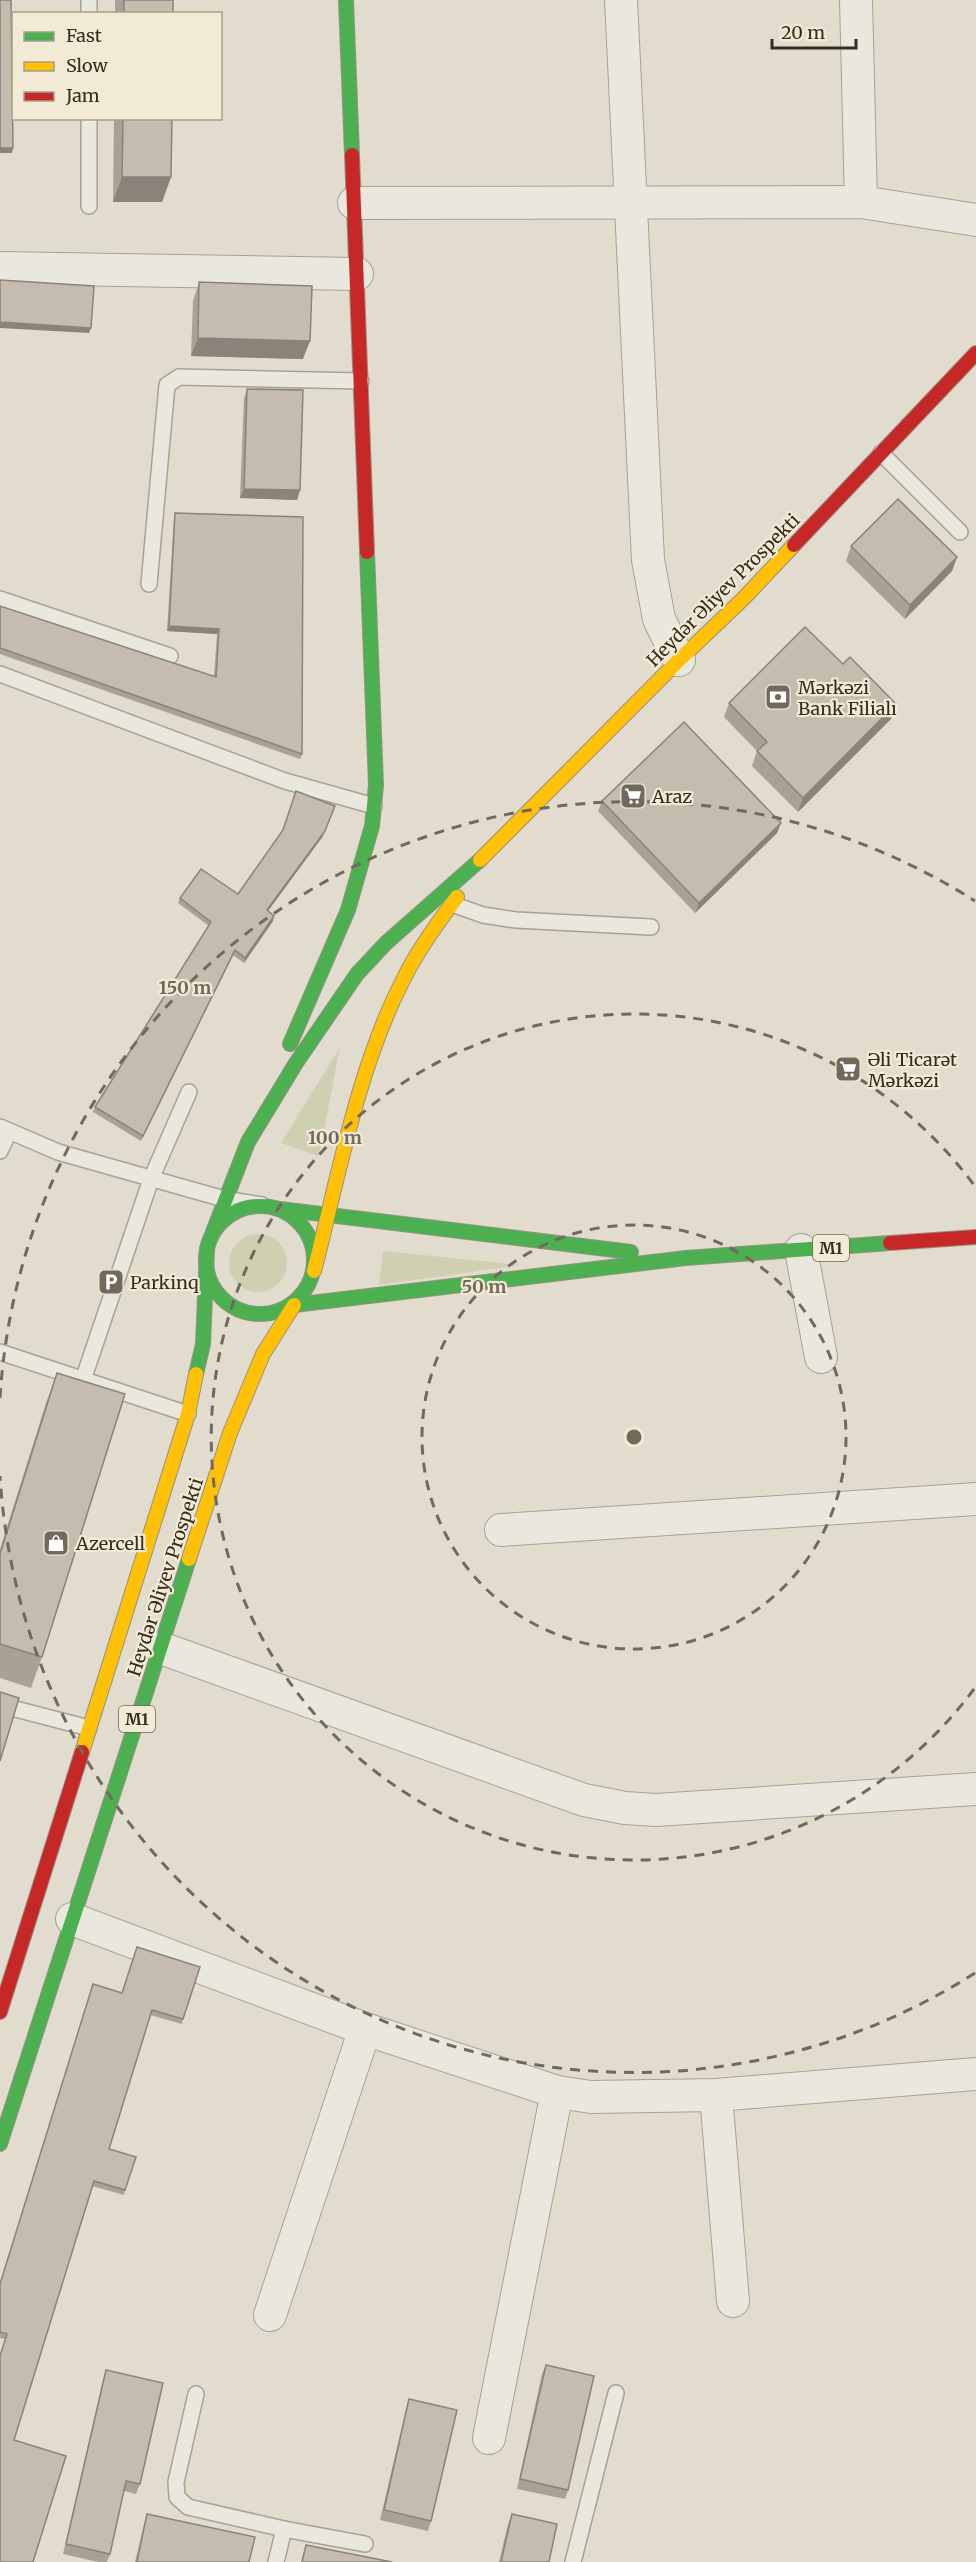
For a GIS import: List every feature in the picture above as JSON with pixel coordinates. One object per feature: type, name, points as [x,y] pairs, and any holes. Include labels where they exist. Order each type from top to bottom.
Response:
[{"type":"main road","points":[[248,1142],[340,929],[358,880],[372,825],[376,785],[346,0]]},
{"type":"main road","name":"Heydər Əliyev Prospekti","points":[[0,2012],[188,1414],[203,1344],[207,1250],[224,1199],[248,1142],[296,1063],[357,974],[386,943],[492,850],[679,660],[743,599],[976,353]]},
{"type":"main road","name":"Heydər Əliyev Prospekti","points":[[0,2144],[234,1424],[264,1354],[295,1303],[308,1289],[372,1056],[393,1003],[417,956],[492,850]]},
{"type":"main road","points":[[213,1232],[234,1213],[243,1208],[261,1205],[329,1216],[686,1258]]},
{"type":"main road","points":[[280,1209],[297,1219],[309,1234],[315,1252],[314,1271]]},
{"type":"main road","name":"M1","points":[[686,1258],[976,1237]]},
{"type":"main road","points":[[207,1250],[206,1269],[212,1287],[224,1302],[241,1312],[260,1316],[278,1313],[295,1303],[686,1258]]},
{"type":"street","points":[[621,0],[648,560],[659,619],[679,660]]},
{"type":"street","points":[[856,0],[861,201]]},
{"type":"street","points":[[354,203],[861,201],[976,220]]},
{"type":"street","points":[[0,268],[357,274]]},
{"type":"street","points":[[801,1250],[821,1357]]},
{"type":"street","points":[[501,1530],[976,1499]]},
{"type":"street","points":[[161,1648],[584,1800],[625,1808],[656,1810],[976,1789]]},
{"type":"street","points":[[72,1919],[365,2029],[557,2092],[591,2097],[716,2095],[976,2074]]},
{"type":"street","points":[[270,2315],[365,2029]]},
{"type":"street","points":[[489,2438],[557,2092]]},
{"type":"street","points":[[716,2095],[733,2301]]},
{"type":"lane","points":[[89,120],[89,206]]},
{"type":"lane","points":[[149,584],[167,385],[179,377],[361,381]]},
{"type":"lane","points":[[881,453],[960,532]]},
{"type":"lane","points":[[0,599],[170,656]]},
{"type":"lane","points":[[0,674],[285,781],[374,806]]},
{"type":"lane","points":[[452,904],[483,915],[516,920],[651,927]]},
{"type":"lane","points":[[83,1380],[151,1179],[189,1092]]},
{"type":"lane","points":[[0,1151],[4,1129],[57,1152],[224,1199],[261,1205]]},
{"type":"lane","points":[[0,1352],[188,1414]]},
{"type":"lane","points":[[0,1705],[89,1728]]},
{"type":"lane","points":[[577,2561],[616,2393]]},
{"type":"lane","points":[[196,2394],[176,2482],[177,2498],[188,2507],[284,2529],[365,2544]]},
{"type":"lane","points":[[276,2562],[284,2529]]},
{"type":"green space","points":[[340,1047],[319,1156],[281,1143]]},
{"type":"green space","points":[[258,1234],[269,1236],[282,1247],[287,1263],[285,1274],[274,1287],[258,1292],[247,1290],[234,1279],[229,1263],[231,1252],[242,1239]]},
{"type":"green space","points":[[383,1251],[521,1265],[379,1285]]},
{"type":"building","points":[[0,0],[11,0],[13,148],[0,148]]},
{"type":"building","points":[[124,0],[173,0],[173,12],[124,12]]},
{"type":"building","points":[[123,120],[172,120],[171,177],[122,177]]},
{"type":"building","points":[[0,280],[94,286],[91,328],[0,322]]},
{"type":"building","points":[[199,282],[312,286],[310,341],[198,338]]},
{"type":"building","points":[[247,389],[303,390],[300,490],[244,489]]},
{"type":"building","points":[[898,499],[957,557],[910,605],[851,546]]},
{"type":"building","points":[[175,513],[303,517],[302,754],[0,648],[0,606],[216,677],[219,629],[169,626]]},
{"type":"building","points":[[805,627],[843,664],[850,657],[896,704],[803,798],[757,751],[767,742],[729,703]]},
{"type":"building","points":[[684,722],[781,823],[699,903],[602,801]]},
{"type":"building","points":[[296,791],[335,806],[325,831],[267,910],[274,916],[245,958],[235,950],[143,1136],[95,1107],[211,922],[180,898],[201,869],[238,894],[283,830]]},
{"type":"building","points":[[57,1373],[125,1394],[42,1657],[0,1644],[0,1554]]},
{"type":"building","points":[[0,1692],[19,1698],[0,1761]]},
{"type":"building","points":[[137,1947],[200,1967],[183,2019],[152,2010],[109,2149],[136,2157],[125,2190],[94,2181],[14,2440],[66,2456],[33,2562],[0,2562],[0,2356],[7,2334],[0,2332],[0,2284],[93,1984],[122,1993]]},
{"type":"building","points":[[546,2365],[594,2376],[568,2490],[520,2479]]},
{"type":"building","points":[[106,2370],[163,2383],[140,2484],[126,2481],[110,2554],[66,2544]]},
{"type":"building","points":[[409,2399],[457,2410],[431,2521],[384,2510]]},
{"type":"building","points":[[147,2514],[255,2537],[249,2562],[137,2562]]},
{"type":"building","points":[[512,2514],[557,2524],[549,2562],[501,2562]]},
{"type":"building","points":[[306,2545],[392,2562],[302,2562]]},
{"type":"traffic: fast","points":[[346,0],[352,155]]},
{"type":"traffic: fast","points":[[290,1044],[348,910],[372,826],[376,785],[367,552]]},
{"type":"traffic: fast","points":[[213,1232],[248,1142],[296,1063],[357,974],[386,943],[480,860]]},
{"type":"traffic: fast","points":[[260,1206],[281,1210],[298,1222],[310,1239],[314,1260],[310,1281],[298,1298],[281,1310],[260,1314],[239,1310],[222,1298],[210,1281],[206,1260],[210,1239],[222,1222],[239,1210],[260,1206]]},
{"type":"traffic: fast","points":[[280,1209],[631,1252]]},
{"type":"traffic: fast","points":[[294,1305],[686,1258],[890,1243]]},
{"type":"traffic: fast","points":[[196,1374],[203,1344],[207,1250]]},
{"type":"traffic: fast","points":[[0,2144],[189,1559]]},
{"type":"traffic: slow","points":[[480,860],[743,599],[794,545]]},
{"type":"traffic: slow","points":[[314,1271],[350,1124],[386,1016],[408,971],[457,897]]},
{"type":"traffic: slow","points":[[189,1559],[230,1433],[263,1354],[294,1305]]},
{"type":"traffic: slow","points":[[82,1752],[188,1414],[196,1374]]},
{"type":"traffic: jam","points":[[352,155],[367,552]]},
{"type":"traffic: jam","points":[[794,545],[976,353]]},
{"type":"traffic: jam","points":[[890,1243],[976,1237]]},
{"type":"traffic: jam","points":[[0,2012],[82,1752]]},
{"type":"place","name":"Mərkəzi Bank Filialı","points":[[778,697]]},
{"type":"place","name":"Araz","points":[[633,796]]},
{"type":"place","name":"Əli Ticarət Mərkəzi","points":[[848,1069]]},
{"type":"place","name":"Parkinq","points":[[111,1282]]},
{"type":"place","name":"Azercell","points":[[56,1543]]}]
